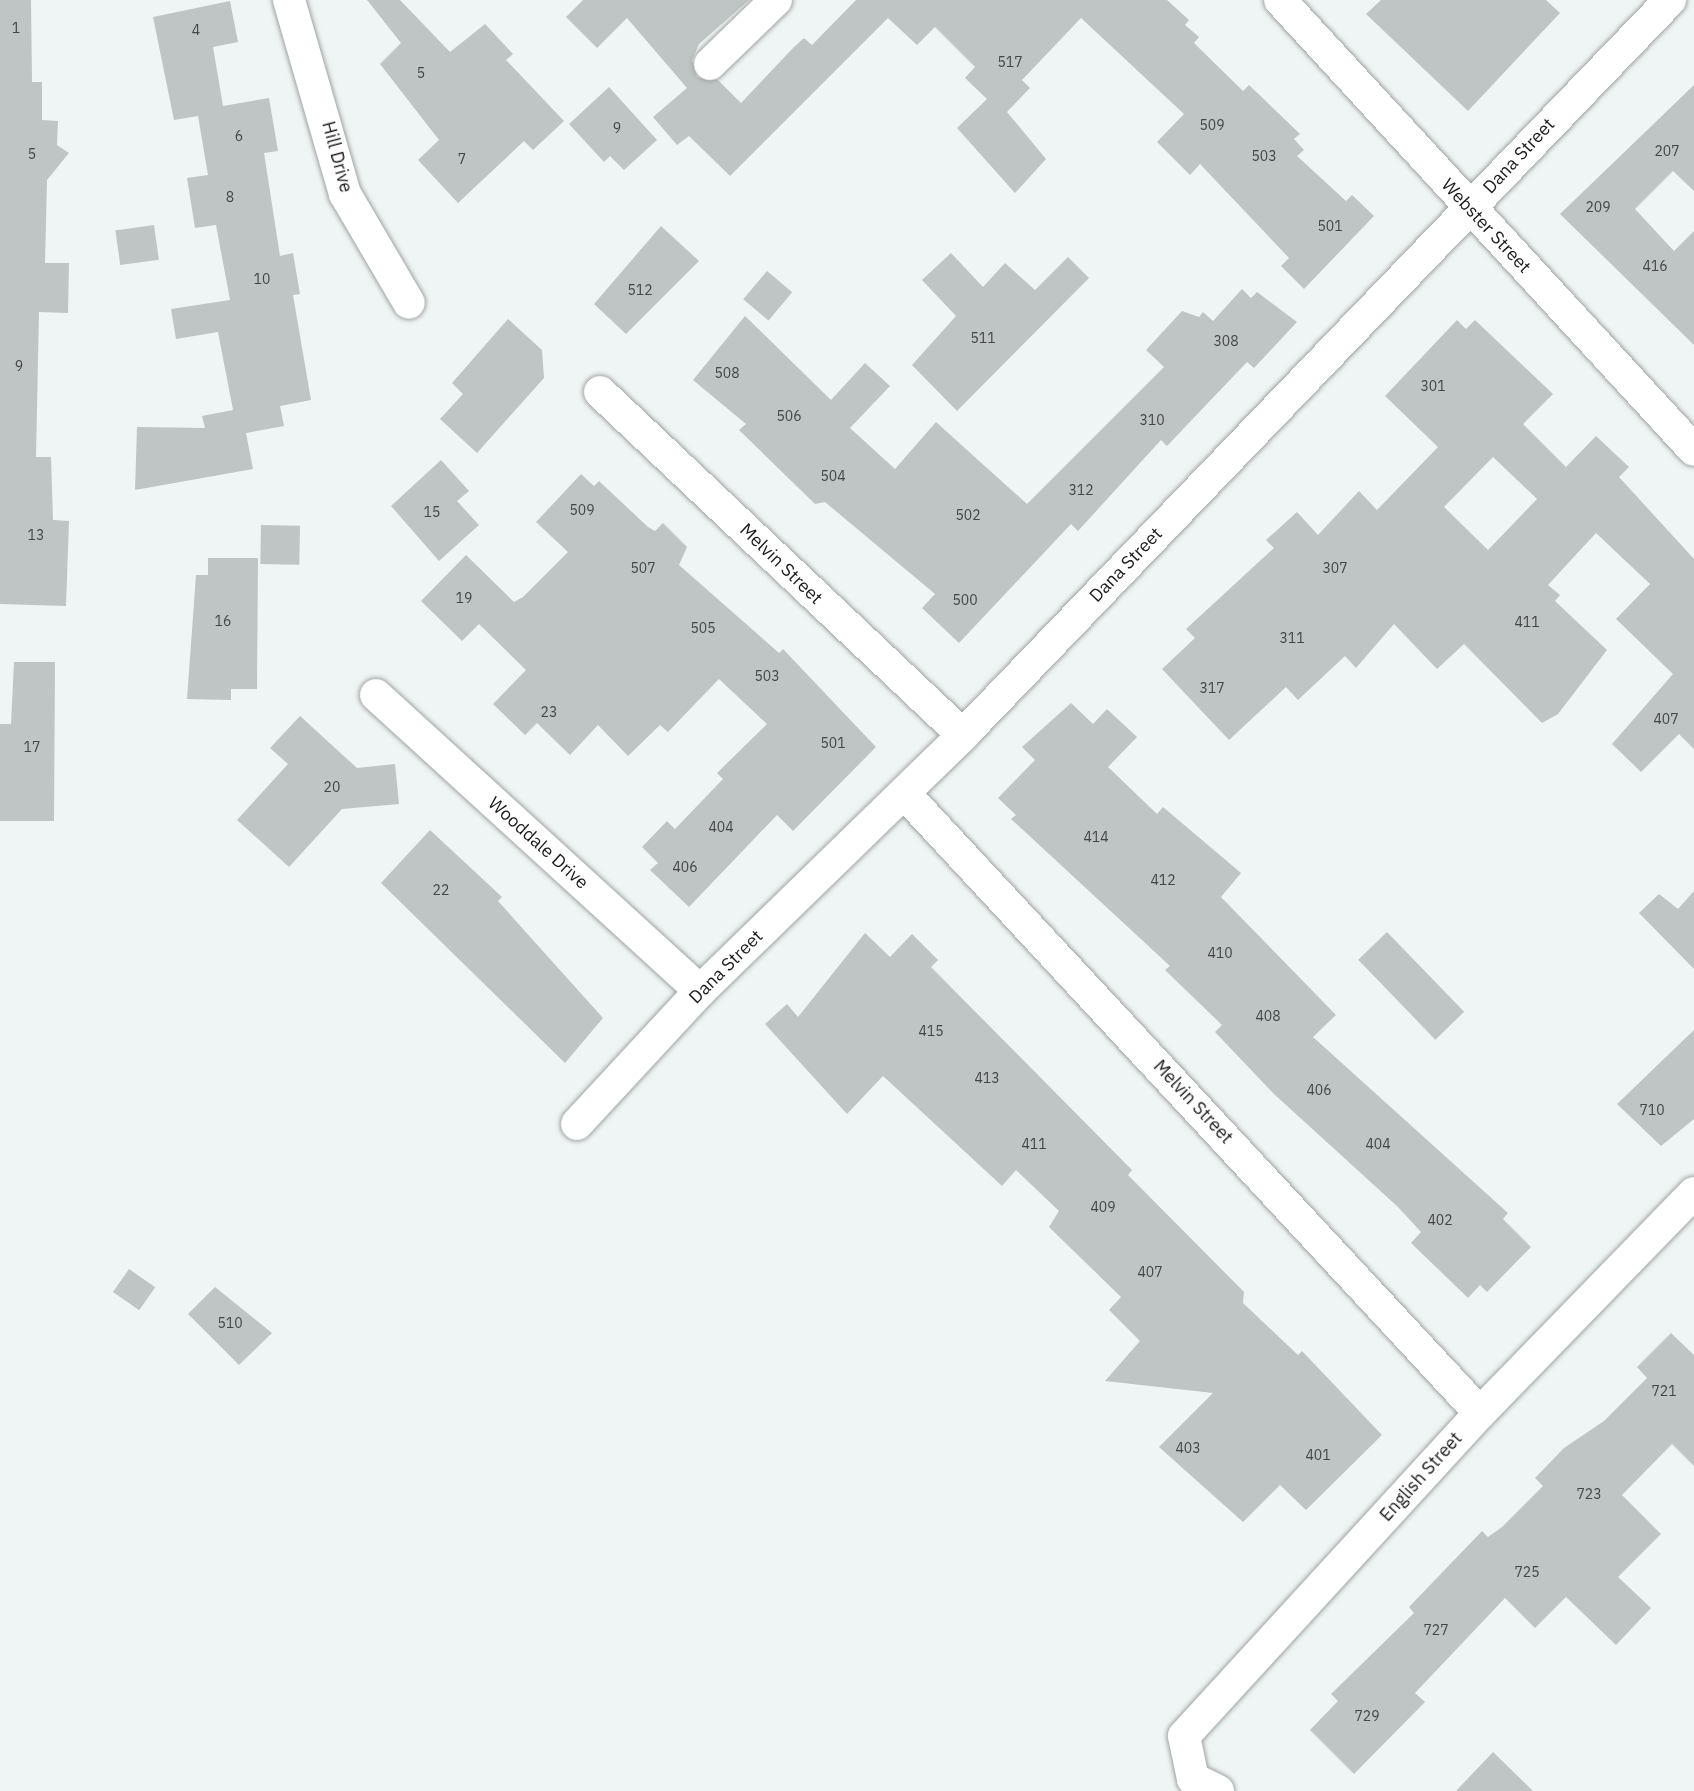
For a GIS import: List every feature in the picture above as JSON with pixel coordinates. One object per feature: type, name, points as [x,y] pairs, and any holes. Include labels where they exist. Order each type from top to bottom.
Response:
[{"type":"street","name":"Hill Drive","points":[[289,0],[345,194],[409,303]]},
{"type":"street","points":[[710,64],[776,0]]},
{"type":"street","name":"Webster Street","points":[[1280,0],[1694,450]]},
{"type":"street","name":"Dana Street","points":[[577,1124],[700,991],[963,735],[1670,0]]},
{"type":"street","name":"Melvin Street","points":[[600,392],[963,735]]},
{"type":"street","name":"Wooddale Drive","points":[[376,695],[700,991]]},
{"type":"street","name":"Melvin Street","points":[[904,793],[1480,1413]]},
{"type":"street","name":"English Street","points":[[1206,1785],[1184,1736],[1480,1413],[1694,1193]]},
{"type":"building","points":[[0,0],[31,0],[32,82],[42,82],[42,120],[58,121],[57,145],[69,153],[47,180],[45,263],[69,263],[68,313],[39,312],[36,457],[51,457],[53,520],[69,521],[66,606],[0,604]]},
{"type":"building","points":[[367,0],[400,0],[450,52],[485,24],[513,54],[506,60],[564,121],[533,150],[524,141],[458,203],[418,160],[439,140],[380,64],[401,43]]},
{"type":"building","points":[[583,0],[749,0],[699,44],[692,60],[697,77],[718,80],[741,103],[804,38],[812,45],[856,0],[1167,0],[1189,20],[1185,25],[1199,37],[1194,43],[1243,91],[1249,85],[1300,134],[1294,139],[1304,150],[1297,156],[1346,201],[1352,195],[1374,216],[1304,289],[1281,266],[1289,258],[1200,164],[1190,175],[1157,142],[1184,114],[1081,18],[1022,80],[1030,88],[1007,112],[1046,159],[1015,193],[957,128],[987,99],[965,78],[975,67],[935,27],[917,45],[888,18],[730,176],[689,136],[677,145],[653,117],[687,88],[627,18],[597,48],[566,17]]},
{"type":"building","points":[[1381,0],[1546,0],[1560,13],[1468,111],[1366,14]]},
{"type":"building","points":[[230,1],[238,42],[213,47],[223,106],[269,98],[278,151],[264,153],[280,256],[293,253],[300,294],[293,295],[311,400],[280,406],[284,426],[246,433],[253,469],[135,490],[137,427],[205,428],[202,416],[233,410],[218,332],[176,339],[171,309],[230,300],[216,225],[195,228],[187,178],[208,175],[198,116],[174,120],[153,17]]},
{"type":"building","points":[[1694,85],[1694,191],[1673,171],[1635,209],[1674,251],[1694,231],[1694,345],[1560,214]]},
{"type":"building","points":[[609,87],[657,140],[624,170],[610,156],[604,162],[569,124]]},
{"type":"building","points":[[154,225],[159,260],[120,265],[115,230]]},
{"type":"building","points":[[661,226],[699,261],[626,334],[594,304]]},
{"type":"building","points":[[951,253],[983,287],[1005,263],[1035,290],[1068,257],[1089,278],[957,411],[912,365],[956,316],[922,280]]},
{"type":"building","points":[[767,271],[792,292],[768,321],[743,299]]},
{"type":"building","points":[[1242,289],[1251,298],[1257,292],[1297,322],[1254,368],[1247,362],[1167,446],[1161,440],[1078,531],[1071,524],[959,643],[922,608],[935,594],[825,502],[815,504],[739,430],[746,424],[693,380],[745,316],[831,400],[865,363],[890,386],[850,428],[895,469],[936,422],[1027,504],[1164,367],[1146,350],[1182,311],[1199,317],[1203,312],[1213,321]]},
{"type":"building","points":[[508,319],[542,350],[544,378],[477,453],[440,419],[463,394],[452,383]]},
{"type":"building","points":[[1457,320],[1466,329],[1475,320],[1553,394],[1523,424],[1566,467],[1596,436],[1629,467],[1619,477],[1694,559],[1694,749],[1679,734],[1641,772],[1612,744],[1673,674],[1616,619],[1650,584],[1596,533],[1548,585],[1560,595],[1555,601],[1607,650],[1558,714],[1542,723],[1464,644],[1437,669],[1394,624],[1356,668],[1345,656],[1298,700],[1286,687],[1229,740],[1162,669],[1195,638],[1186,629],[1274,548],[1266,540],[1297,512],[1318,535],[1359,491],[1377,510],[1438,447],[1385,396]],"holes":[[[1493,457],[1537,499],[1488,550],[1444,507]]]},
{"type":"building","points":[[441,460],[469,491],[457,501],[479,525],[439,561],[391,506]]},
{"type":"building","points":[[581,474],[594,486],[599,481],[648,527],[655,531],[663,523],[687,547],[679,565],[779,653],[783,649],[876,747],[793,831],[777,815],[689,907],[650,870],[658,863],[642,847],[667,821],[675,829],[723,779],[717,773],[767,724],[719,679],[668,732],[660,725],[628,756],[598,725],[570,755],[537,723],[525,735],[493,704],[526,670],[479,624],[462,641],[421,601],[466,555],[514,602],[523,597],[568,552],[536,522]]},
{"type":"building","points":[[261,525],[300,526],[299,565],[260,564]]},
{"type":"building","points":[[208,558],[258,558],[257,689],[231,689],[231,700],[187,699],[196,575],[208,575]]},
{"type":"building","points":[[14,662],[55,662],[54,821],[0,821],[0,724],[11,724]]},
{"type":"building","points":[[1071,703],[1093,724],[1107,709],[1137,737],[1108,767],[1157,814],[1163,807],[1241,873],[1221,897],[1336,1015],[1313,1037],[1508,1213],[1503,1219],[1531,1247],[1487,1292],[1480,1285],[1468,1298],[1411,1243],[1421,1232],[1398,1207],[1274,1094],[1215,1032],[1222,1025],[1165,970],[1170,966],[1011,819],[1016,815],[998,798],[1035,760],[1022,747]]},
{"type":"building","points":[[300,716],[357,768],[395,764],[399,804],[342,809],[289,867],[237,820],[288,764],[270,748]]},
{"type":"building","points":[[430,830],[502,897],[498,901],[603,1018],[565,1063],[381,883]]},
{"type":"building","points":[[1694,891],[1694,969],[1639,913],[1659,894],[1678,909]]},
{"type":"building","points":[[1387,932],[1464,1012],[1435,1040],[1358,960]]},
{"type":"building","points":[[865,933],[890,957],[912,934],[938,960],[931,967],[1132,1170],[1128,1175],[1244,1292],[1243,1303],[1298,1355],[1302,1351],[1382,1435],[1306,1510],[1280,1485],[1243,1522],[1159,1447],[1213,1393],[1105,1381],[1140,1341],[1109,1310],[1121,1297],[1049,1227],[1059,1211],[1016,1170],[1002,1186],[883,1076],[847,1114],[765,1024],[787,1004],[798,1017]]},
{"type":"building","points":[[1694,1030],[1694,1119],[1661,1146],[1617,1104]]},
{"type":"building","points":[[129,1269],[155,1287],[139,1310],[113,1292]]},
{"type":"building","points":[[215,1287],[272,1333],[239,1365],[188,1314]]},
{"type":"building","points":[[1671,1333],[1694,1355],[1694,1466],[1672,1444],[1622,1495],[1661,1534],[1618,1577],[1651,1608],[1616,1645],[1566,1597],[1535,1628],[1505,1598],[1415,1693],[1425,1702],[1354,1774],[1310,1730],[1338,1701],[1331,1694],[1414,1613],[1409,1607],[1482,1531],[1488,1537],[1502,1527],[1543,1486],[1535,1478],[1564,1448],[1604,1421],[1647,1378],[1637,1367]]},
{"type":"building","points":[[1493,1752],[1533,1791],[1456,1791]]}]
